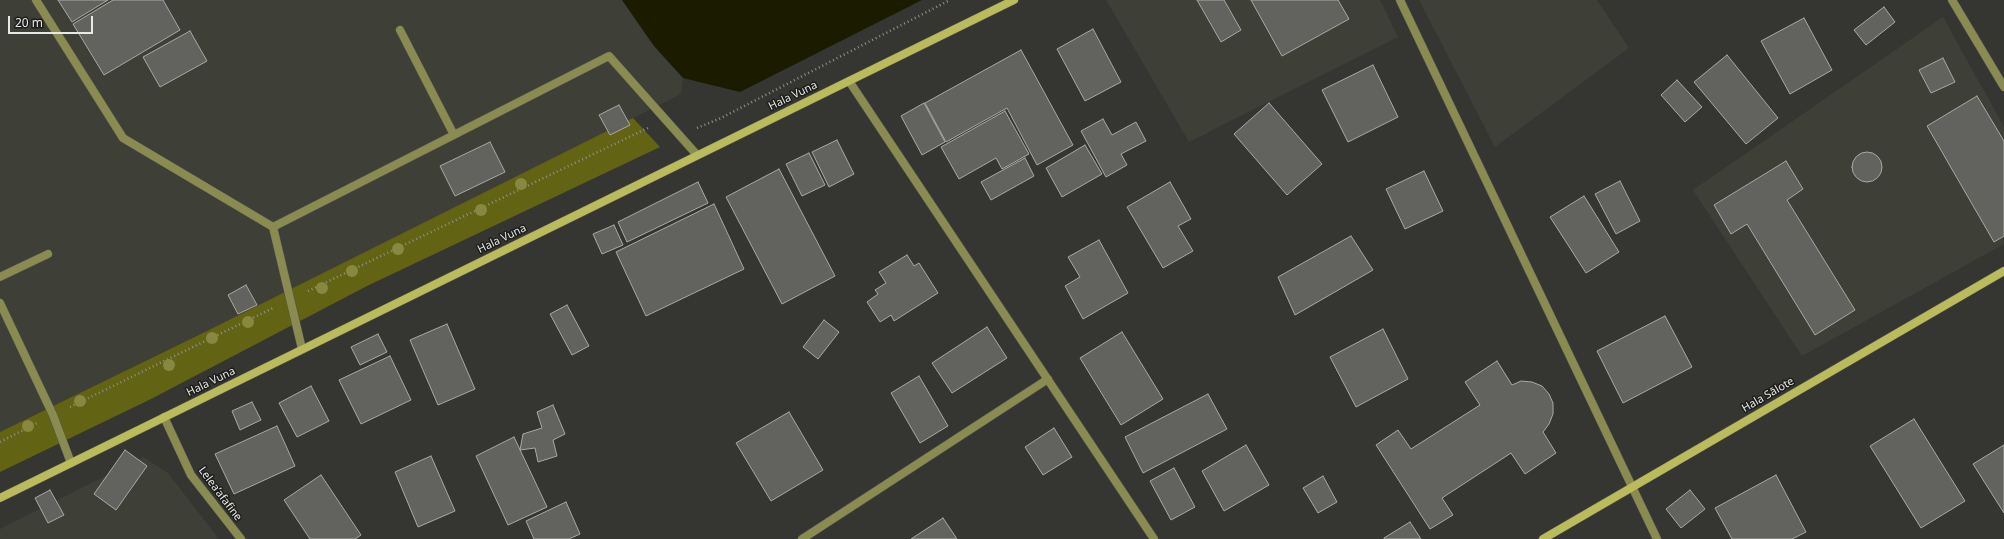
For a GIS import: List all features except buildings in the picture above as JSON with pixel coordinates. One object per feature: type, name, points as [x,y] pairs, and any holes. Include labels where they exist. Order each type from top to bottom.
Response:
[{"type":"main road","name":"Hala Vuna","points":[[0,498],[1014,0]]},
{"type":"main road","name":"Hala Sālote","points":[[1543,539],[2004,271]]},
{"type":"street","points":[[36,0],[123,138],[273,227],[302,349]]},
{"type":"street","points":[[1400,0],[1657,539]]},
{"type":"street","points":[[1952,0],[2004,87]]},
{"type":"street","points":[[400,30],[454,135]]},
{"type":"street","points":[[273,227],[609,56],[668,121],[697,156]]},
{"type":"street","points":[[849,81],[1154,539]]},
{"type":"street","points":[[0,277],[48,254]]},
{"type":"street","points":[[0,303],[53,416],[71,463]]},
{"type":"street","points":[[802,539],[1048,379]]},
{"type":"street","name":"Lelea’afafine","points":[[164,417],[191,475],[241,539]]},
{"type":"path","points":[[0,442],[290,300],[658,124],[668,121],[686,130],[704,126],[950,0]]},
{"type":"shaded area","points":[[0,0],[622,0],[654,46],[683,78],[681,94],[213,328],[0,432]]},
{"type":"shaded area","points":[[622,0],[922,0],[740,92],[683,78],[654,46]]},
{"type":"shaded area","points":[[1106,0],[1380,0],[1398,37],[1189,142]]},
{"type":"shaded area","points":[[1419,0],[1597,0],[1629,48],[1495,147]]},
{"type":"shaded area","points":[[1943,17],[2004,127],[2004,244],[1802,356],[1693,190]]},
{"type":"shaded area","points":[[633,118],[660,147],[367,286],[151,399],[0,472],[0,432],[213,328]]},
{"type":"shaded area","points":[[143,457],[168,473],[219,539],[0,539],[0,529]]}]
